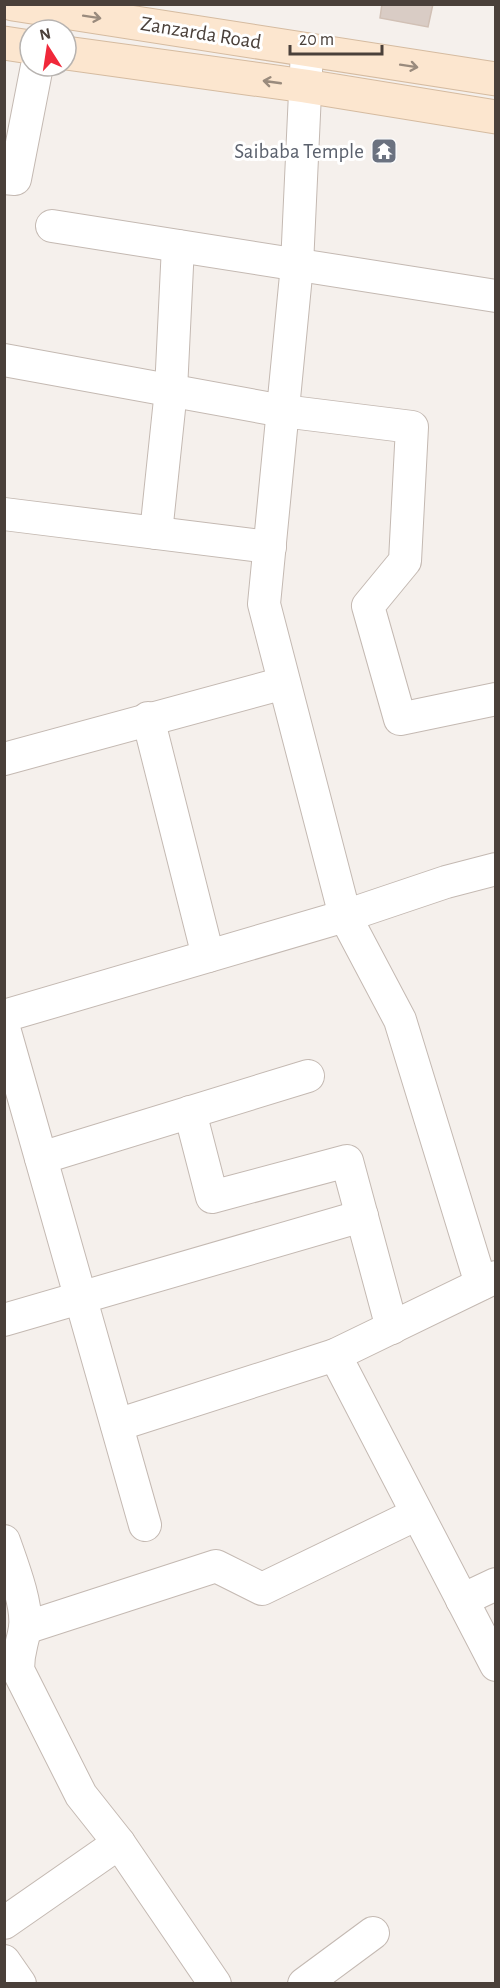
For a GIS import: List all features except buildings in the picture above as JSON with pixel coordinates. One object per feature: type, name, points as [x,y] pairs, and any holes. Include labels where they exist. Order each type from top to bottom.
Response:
[{"type":"main road","name":"Zanzarda Road","points":[[13,4],[495,79]]},
{"type":"main road","points":[[78,55],[305,86],[495,117]]},
{"type":"street","points":[[117,1425],[335,1355],[488,1281],[400,1020],[345,916],[264,604],[297,265],[307,50]]},
{"type":"street","points":[[4,178],[15,179],[35,78]]},
{"type":"street","points":[[52,226],[495,296]]},
{"type":"street","points":[[156,533],[171,390],[178,246]]},
{"type":"street","points":[[4,360],[282,411],[412,428],[405,561],[368,606],[399,719],[495,699]]},
{"type":"street","points":[[4,514],[270,547]]},
{"type":"street","points":[[4,759],[148,718],[284,683]]},
{"type":"street","points":[[148,718],[208,956]]},
{"type":"street","points":[[4,1016],[345,916],[446,882],[495,869]]},
{"type":"street","points":[[4,1028],[145,1525]]},
{"type":"street","points":[[41,1158],[308,1076]]},
{"type":"street","points":[[190,1112],[212,1197],[347,1161],[392,1328]]},
{"type":"street","points":[[4,1320],[362,1216]]},
{"type":"street","points":[[335,1355],[495,1665]]},
{"type":"street","points":[[25,1628],[216,1566],[262,1589],[417,1514]]},
{"type":"street","points":[[7,1560],[24,1609],[25,1628],[18,1650],[18,1670],[81,1795],[119,1843],[215,1983]]},
{"type":"street","points":[[462,1600],[495,1584]]},
{"type":"street","points":[[4,1923],[119,1843]]},
{"type":"street","points":[[304,1983],[373,1933]]},
{"type":"street","points":[[4,1961],[20,1983]]},
{"type":"place","name":"Saibaba Temple","points":[[384,151]]}]
